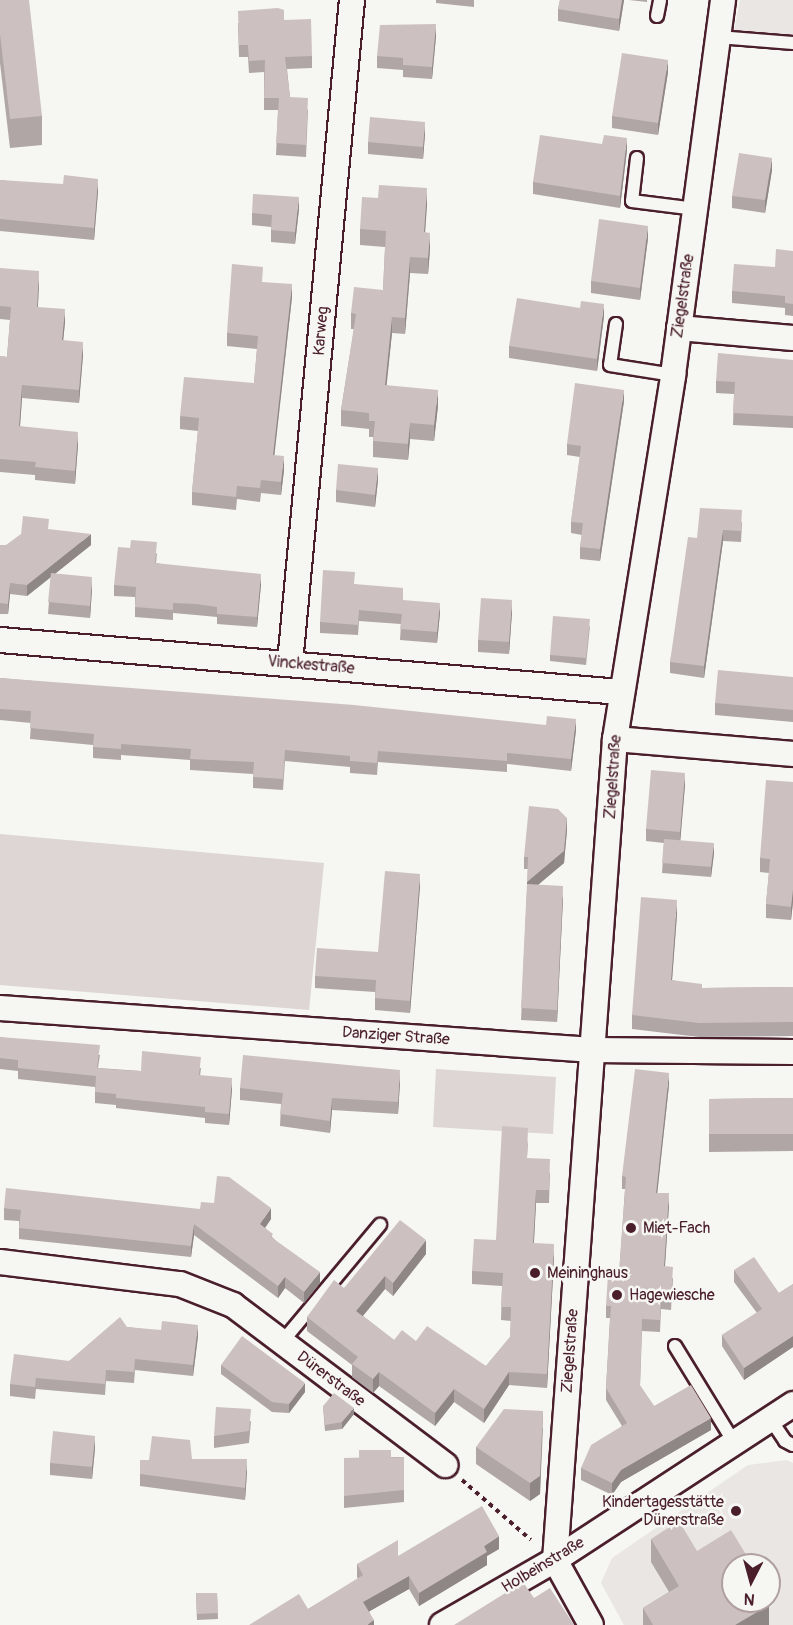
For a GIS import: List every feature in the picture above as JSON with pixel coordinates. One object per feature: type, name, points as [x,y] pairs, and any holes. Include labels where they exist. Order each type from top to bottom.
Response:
[{"type":"street","name":"Karweg","points":[[290,663],[352,0]]},
{"type":"street","name":"Ziegelstraße","points":[[555,1560],[615,739],[621,692],[634,638],[673,375],[723,0]]},
{"type":"street","points":[[679,328],[793,338]]},
{"type":"street","name":"Vinckestraße","points":[[0,640],[621,692]]},
{"type":"street","points":[[615,739],[793,754]]},
{"type":"street","name":"Danziger Straße","points":[[0,1008],[593,1050],[793,1052]]},
{"type":"street","name":"Dürerstraße","points":[[0,1262],[180,1284],[233,1305],[445,1465]]},
{"type":"street","name":"Holbeinstraße","points":[[441,1625],[555,1560],[793,1404]]},
{"type":"street","points":[[555,1560],[591,1625]]},
{"type":"lane","points":[[657,16],[660,0]]},
{"type":"lane","points":[[718,37],[793,44]]},
{"type":"lane","points":[[637,158],[632,201],[695,209]]},
{"type":"lane","points":[[616,324],[610,365],[673,375]]},
{"type":"lane","points":[[282,1342],[380,1226]]},
{"type":"lane","points":[[675,1346],[735,1444]]},
{"type":"lane","points":[[771,1420],[785,1441],[793,1445]]},
{"type":"path","points":[[445,1465],[555,1560]]},
{"type":"shaded area","points":[[740,0],[793,0],[793,41],[733,36]]},
{"type":"shaded area","points":[[0,834],[324,863],[309,1010],[0,985]]},
{"type":"shaded area","points":[[436,1069],[556,1077],[553,1134],[433,1127]]},
{"type":"shaded area","name":"Kindertagesstätte Dürerstraße","points":[[787,1460],[793,1463],[793,1625],[624,1625],[601,1583],[612,1558],[748,1465]]},
{"type":"building","points":[[0,0],[29,0],[42,116],[10,119],[0,34]]},
{"type":"building","points":[[560,0],[622,0],[619,19],[558,9]]},
{"type":"building","points":[[278,8],[284,10],[284,20],[311,19],[312,56],[285,57],[290,97],[308,98],[306,145],[276,143],[279,98],[264,98],[265,60],[249,61],[248,45],[239,45],[238,11]]},
{"type":"building","points":[[436,24],[432,67],[403,65],[403,58],[377,56],[380,25]]},
{"type":"building","points":[[622,53],[668,60],[658,123],[612,116]]},
{"type":"building","points":[[370,117],[425,122],[423,147],[368,142]]},
{"type":"building","points":[[540,135],[602,144],[604,135],[627,138],[620,196],[533,182]]},
{"type":"building","points":[[739,153],[772,158],[765,200],[732,196]]},
{"type":"building","points":[[64,175],[98,179],[94,228],[0,219],[0,180],[63,184]]},
{"type":"building","points":[[379,185],[427,188],[424,232],[430,233],[428,258],[410,257],[405,318],[392,317],[385,385],[438,390],[434,425],[410,423],[408,444],[373,441],[375,421],[369,421],[369,413],[341,410],[356,314],[351,313],[354,287],[383,290],[386,231],[360,229],[362,197],[378,198]]},
{"type":"building","points":[[253,194],[299,197],[295,232],[271,230],[272,215],[252,213]]},
{"type":"building","points":[[599,219],[648,226],[640,288],[591,281]]},
{"type":"building","points":[[776,249],[793,251],[793,304],[785,303],[785,296],[732,291],[734,264],[775,267]]},
{"type":"building","points":[[232,264],[263,267],[262,282],[292,284],[273,455],[284,456],[281,482],[261,480],[260,488],[237,486],[236,497],[192,492],[199,418],[180,416],[184,377],[254,383],[258,336],[227,333]]},
{"type":"building","points":[[0,268],[39,271],[37,307],[65,309],[62,340],[83,342],[79,390],[22,385],[19,426],[78,432],[75,471],[35,467],[36,462],[0,459],[0,356],[7,357],[11,307],[0,306]]},
{"type":"building","points":[[517,298],[580,308],[581,301],[604,304],[597,359],[509,346]]},
{"type":"building","points":[[718,353],[793,360],[793,416],[733,413],[735,382],[716,381]]},
{"type":"building","points":[[575,383],[624,390],[600,549],[580,547],[583,523],[571,522],[581,446],[567,444]]},
{"type":"building","points":[[338,464],[378,468],[375,495],[336,490]]},
{"type":"building","points":[[700,508],[742,510],[741,531],[723,530],[704,666],[670,662],[688,537],[697,538]]},
{"type":"building","points":[[23,516],[49,519],[48,529],[91,534],[27,585],[10,583],[8,604],[0,603],[0,545],[6,545],[21,534]]},
{"type":"building","points":[[131,540],[157,542],[155,563],[261,574],[257,617],[217,614],[217,607],[196,604],[173,603],[173,610],[135,607],[136,587],[114,585],[118,547],[130,548]]},
{"type":"building","points":[[323,570],[355,572],[354,584],[403,588],[403,600],[440,603],[437,632],[400,629],[402,614],[359,610],[358,625],[320,622]]},
{"type":"building","points":[[51,573],[92,577],[90,606],[48,602]]},
{"type":"building","points":[[481,598],[512,600],[509,642],[478,640]]},
{"type":"building","points":[[553,616],[590,619],[586,658],[550,655]]},
{"type":"building","points":[[718,670],[793,677],[793,710],[715,703]]},
{"type":"building","points":[[0,678],[354,705],[546,725],[547,716],[576,719],[571,759],[507,753],[507,761],[378,751],[377,763],[350,761],[350,756],[285,750],[283,779],[253,777],[254,762],[190,759],[191,749],[121,744],[121,749],[93,747],[94,734],[30,728],[31,711],[0,709]]},
{"type":"building","points":[[651,770],[685,773],[680,832],[646,829]]},
{"type":"building","points":[[766,780],[793,782],[791,907],[766,904],[770,859],[760,858]]},
{"type":"building","points":[[529,806],[558,809],[567,818],[564,851],[527,882],[528,857],[524,857]]},
{"type":"building","points":[[664,839],[714,843],[711,867],[662,863]]},
{"type":"building","points":[[385,871],[420,874],[410,1001],[375,998],[376,980],[315,976],[317,948],[378,952]]},
{"type":"building","points":[[527,884],[563,886],[557,1010],[521,1008]]},
{"type":"building","points":[[641,897],[677,900],[671,980],[702,984],[702,988],[793,987],[793,1022],[699,1023],[632,1015]]},
{"type":"building","points":[[0,1037],[100,1045],[97,1068],[141,1071],[142,1051],[201,1057],[199,1075],[232,1078],[229,1114],[205,1112],[205,1107],[116,1098],[116,1094],[95,1092],[96,1076],[18,1068],[18,1060],[0,1058]]},
{"type":"building","points":[[243,1055],[400,1070],[398,1102],[332,1098],[330,1121],[280,1114],[283,1093],[240,1088]]},
{"type":"building","points":[[635,1069],[669,1073],[656,1193],[669,1193],[664,1266],[673,1267],[671,1298],[661,1297],[660,1320],[642,1319],[640,1385],[654,1406],[691,1385],[711,1418],[621,1470],[612,1483],[581,1468],[591,1445],[627,1423],[606,1388],[611,1306],[606,1306],[608,1274],[619,1274],[626,1177],[622,1176]]},
{"type":"building","points":[[793,1098],[793,1134],[709,1134],[709,1099]]},
{"type":"building","points":[[502,1126],[528,1128],[527,1158],[550,1159],[549,1190],[536,1190],[533,1243],[554,1244],[547,1374],[509,1372],[484,1409],[454,1389],[435,1413],[379,1372],[373,1379],[352,1364],[358,1357],[307,1317],[334,1280],[344,1288],[400,1220],[426,1240],[393,1283],[385,1276],[356,1311],[394,1340],[402,1330],[416,1341],[427,1326],[486,1366],[510,1337],[511,1307],[501,1307],[503,1273],[472,1271],[474,1239],[496,1240]]},
{"type":"building","points":[[217,1176],[229,1177],[271,1208],[260,1224],[273,1234],[271,1237],[320,1272],[304,1292],[285,1277],[278,1286],[194,1224],[191,1246],[19,1228],[21,1210],[4,1208],[6,1188],[200,1209],[201,1202],[214,1203]]},
{"type":"building","points":[[754,1257],[779,1293],[793,1284],[793,1336],[744,1368],[722,1335],[762,1309],[734,1270]]},
{"type":"building","points":[[120,1317],[127,1327],[161,1330],[162,1321],[198,1325],[193,1365],[135,1359],[134,1372],[106,1370],[105,1384],[36,1378],[35,1387],[10,1384],[14,1354],[69,1361]]},
{"type":"building","points":[[242,1336],[305,1383],[289,1404],[272,1402],[221,1365]]},
{"type":"building","points":[[334,1393],[354,1408],[342,1422],[325,1425],[323,1406]]},
{"type":"building","points":[[216,1407],[251,1409],[249,1431],[214,1436]]},
{"type":"building","points":[[504,1409],[543,1411],[540,1476],[530,1483],[476,1447]]},
{"type":"building","points":[[53,1431],[95,1436],[92,1467],[50,1463]]},
{"type":"building","points":[[152,1436],[190,1440],[192,1459],[247,1459],[245,1488],[140,1474],[140,1460],[149,1460]]},
{"type":"building","points":[[359,1450],[391,1450],[391,1458],[404,1457],[404,1490],[344,1496],[344,1458],[359,1458]]},
{"type":"building","points":[[482,1506],[499,1536],[484,1546],[487,1552],[419,1593],[409,1576],[363,1602],[374,1620],[367,1625],[249,1625],[299,1594],[308,1609],[363,1575],[357,1564],[398,1540],[398,1556]]},
{"type":"building","points":[[679,1521],[697,1551],[731,1530],[745,1553],[721,1553],[721,1613],[755,1613],[735,1625],[653,1625],[643,1608],[679,1586],[651,1539]]},
{"type":"building","points":[[523,1582],[534,1598],[550,1588],[574,1625],[454,1625]]},
{"type":"building","points":[[196,1593],[217,1593],[218,1613],[197,1614]]},
{"type":"place","name":"Miet-Fach","points":[[631,1228]]},
{"type":"place","name":"Meininghaus","points":[[535,1273]]},
{"type":"place","name":"Hagewiesche","points":[[617,1295]]},
{"type":"place","name":"Kindertagesstätte Dürerstraße","points":[[736,1511]]}]
